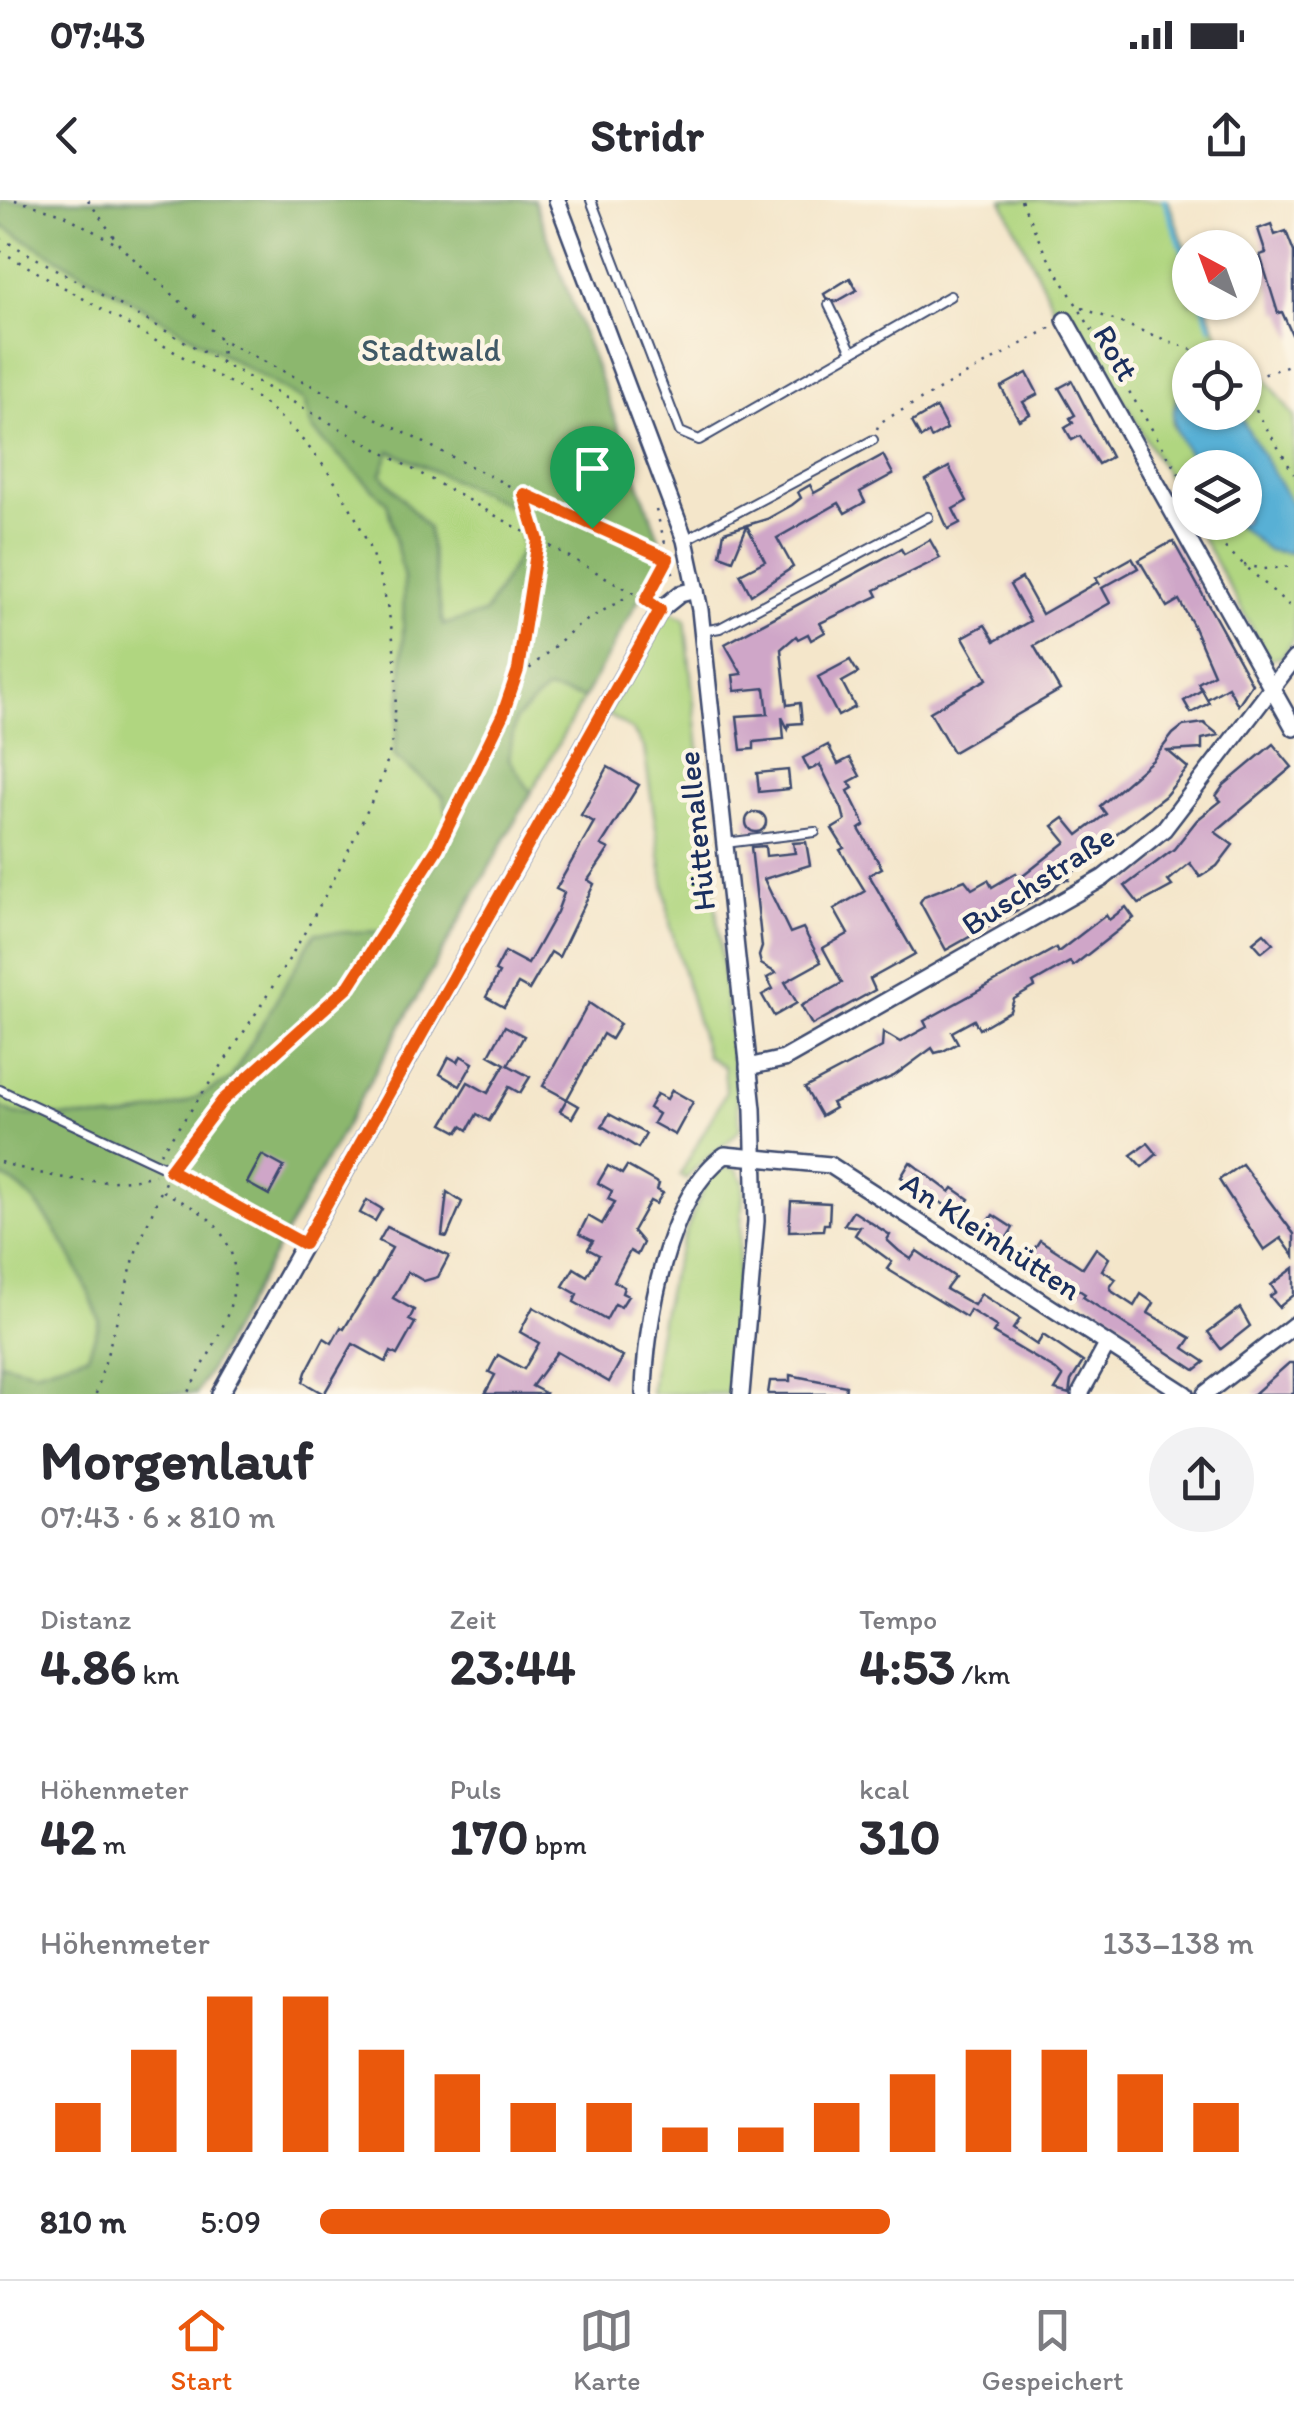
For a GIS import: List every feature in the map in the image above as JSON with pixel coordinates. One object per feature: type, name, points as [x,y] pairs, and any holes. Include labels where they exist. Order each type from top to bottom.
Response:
[{"type":"street","name":"Hüttenallee","points":[[557,200],[685,540],[696,590],[755,1156],[756,1221],[741,1394]]},
{"type":"street","name":"Rott","points":[[1065,320],[1294,728]]},
{"type":"street","points":[[220,1394],[653,605],[696,590]]},
{"type":"street","name":"Buschstraße","points":[[748,1067],[784,1059],[1062,905],[1103,878],[1164,829],[1294,659]]},
{"type":"street","name":"An Kleinhütten","points":[[644,1394],[654,1302],[694,1188],[704,1169],[725,1155],[830,1165],[917,1217],[1185,1394]]},
{"type":"street","points":[[1205,1394],[1294,1325]]},
{"type":"street","points":[[1080,1394],[1107,1345]]},
{"type":"lane","points":[[591,200],[606,249],[680,432],[699,440],[950,296]]},
{"type":"lane","points":[[829,305],[852,352]]},
{"type":"lane","points":[[685,540],[872,440]]},
{"type":"lane","points":[[702,631],[720,628],[928,517]]},
{"type":"lane","points":[[725,844],[815,832]]},
{"type":"lane","points":[[0,1090],[170,1170],[304,1244]]},
{"type":"path","points":[[14,200],[63,214],[121,247]]},
{"type":"path","points":[[0,238],[653,605],[668,559],[524,494],[222,340],[121,247],[88,200]]},
{"type":"path","points":[[1021,200],[1044,251],[1172,462]]},
{"type":"path","points":[[0,251],[270,407],[330,475],[360,525],[386,586],[398,668],[392,743],[368,808],[327,893],[212,1082],[152,1163]]},
{"type":"path","points":[[1081,308],[1172,343]]},
{"type":"path","points":[[872,440],[880,423],[1065,320]]},
{"type":"path","points":[[221,364],[222,340]]},
{"type":"path","points":[[1262,375],[1294,363]]},
{"type":"path","points":[[1262,420],[1294,474]]},
{"type":"path","points":[[96,1394],[138,1248],[170,1170],[222,1101],[349,986],[437,849],[503,714],[518,670],[538,540],[524,494]]},
{"type":"path","points":[[1222,540],[1242,565],[1294,610]]},
{"type":"path","points":[[1242,565],[1264,569],[1294,566]]},
{"type":"path","points":[[518,670],[527,671],[576,626],[630,595]]},
{"type":"path","points":[[0,1162],[46,1176],[120,1184],[170,1170]]},
{"type":"path","points":[[161,1190],[208,1218],[229,1244],[235,1271],[233,1308],[187,1394]]},
{"type":"green space","points":[[0,200],[534,200],[663,549],[661,572],[644,590],[196,1394],[0,1394]]},
{"type":"green space","name":"Stadtwald","points":[[0,200],[534,200],[663,549],[661,572],[644,590],[584,698],[546,690],[515,720],[509,759],[531,792],[196,1394],[0,1394],[0,1362],[35,1371],[88,1355],[100,1321],[73,1261],[47,1218],[17,1185],[0,1176],[0,1107],[15,1114],[119,1119],[183,1104],[230,1080],[315,933],[391,931],[452,834],[443,796],[394,756],[402,689],[404,579],[387,503],[312,429],[304,401],[0,225]],"holes":[[[390,451],[517,509],[523,548],[485,613],[443,625],[428,528],[381,474]]]},
{"type":"green space","points":[[1002,200],[1168,200],[1179,230],[1172,230],[1172,320],[1212,320],[1220,340],[1172,340],[1172,430],[1187,450],[1172,450],[1172,485],[1114,384],[1065,316],[1059,319]]},
{"type":"green space","points":[[1262,373],[1294,417],[1294,510],[1248,430],[1262,430]]},
{"type":"green space","points":[[1203,540],[1256,540],[1268,550],[1291,553],[1294,548],[1294,638],[1282,657],[1269,659]]},
{"type":"green space","points":[[669,611],[685,619],[740,1129],[686,1179],[680,1175],[726,1092],[724,1067],[707,1056],[671,929],[644,748],[633,731],[607,714],[662,615]]},
{"type":"green space","points":[[720,1167],[736,1168],[744,1183],[729,1394],[651,1394],[663,1309],[677,1256],[709,1176]]},
{"type":"water","points":[[1176,430],[1248,430],[1260,450],[1187,450]]},
{"type":"water","points":[[1262,454],[1293,506],[1291,553],[1268,550],[1256,540],[1262,540]]},
{"type":"building","points":[[1271,224],[1275,235],[1286,231],[1294,252],[1294,339],[1282,312],[1278,313],[1262,261],[1262,254],[1266,253],[1262,230],[1258,229]]},
{"type":"building","points":[[850,278],[857,290],[836,302],[826,298],[824,294]]},
{"type":"building","points":[[1027,373],[1038,394],[1023,402],[1030,414],[1019,420],[1001,387]]},
{"type":"building","points":[[1072,381],[1111,457],[1098,464],[1080,436],[1072,440],[1065,428],[1073,423],[1070,418],[1075,415],[1059,388]]},
{"type":"building","points":[[936,408],[947,429],[931,438],[929,433],[921,438],[912,422]]},
{"type":"building","points":[[883,455],[893,474],[860,492],[865,502],[845,513],[839,503],[777,538],[793,567],[751,595],[740,574],[765,561],[747,526],[733,560],[720,555],[724,532],[767,519],[801,498],[798,492],[810,485],[814,493]]},
{"type":"building","points":[[949,467],[967,501],[953,509],[960,523],[948,529],[926,480]]},
{"type":"building","points":[[930,540],[940,558],[875,590],[878,596],[820,623],[825,632],[811,640],[808,634],[798,639],[796,636],[781,649],[787,705],[800,703],[802,723],[789,724],[788,729],[782,717],[784,739],[754,742],[754,749],[741,750],[737,716],[768,714],[765,688],[735,691],[733,675],[742,674],[725,644],[901,549],[904,554]]},
{"type":"building","points":[[1173,541],[1252,684],[1238,705],[1228,687],[1207,699],[1198,683],[1214,674],[1192,623],[1179,600],[1167,607],[1139,560]]},
{"type":"building","points":[[1132,558],[1138,568],[1102,588],[1110,603],[1034,646],[1060,690],[953,752],[930,712],[987,679],[963,637],[985,625],[995,641],[1030,621],[1010,585],[1022,578],[1042,614],[1098,582],[1100,585],[1096,578]]},
{"type":"building","points":[[850,660],[858,673],[842,682],[855,707],[838,716],[818,677]]},
{"type":"building","points":[[1202,690],[1209,703],[1191,713],[1184,701]]},
{"type":"building","points":[[1204,723],[1219,735],[1202,739],[1202,749],[1168,751],[1188,768],[1165,796],[1103,844],[1105,851],[1070,874],[1069,880],[1062,880],[1048,893],[946,950],[920,902],[924,896],[965,880],[972,889],[988,880],[992,887],[1016,873],[1019,879],[1066,842],[1053,826],[1064,818],[1078,835],[1106,814],[1100,806],[1153,760],[1173,734],[1183,726]]},
{"type":"building","points":[[1273,744],[1292,767],[1215,832],[1233,845],[1217,866],[1200,877],[1190,863],[1168,881],[1172,886],[1139,904],[1125,886],[1174,849],[1197,820],[1221,801],[1216,796],[1224,785]]},
{"type":"building","points":[[828,745],[838,764],[850,758],[860,776],[849,782],[853,788],[848,791],[865,825],[859,829],[882,868],[869,875],[915,954],[870,979],[875,990],[812,1025],[801,1006],[842,983],[823,948],[848,934],[834,909],[865,891],[832,829],[845,821],[842,809],[820,765],[809,770],[803,758]]},
{"type":"building","points":[[608,767],[639,785],[601,845],[609,849],[588,880],[594,884],[559,957],[551,952],[529,990],[518,984],[504,1007],[486,997],[499,973],[495,971],[505,952],[528,964],[557,912],[564,893],[556,889],[594,822],[581,815]]},
{"type":"building","points":[[788,770],[790,789],[759,792],[757,773]]},
{"type":"building","points":[[756,812],[766,822],[756,832],[746,822]]},
{"type":"building","points":[[806,842],[810,865],[764,879],[790,933],[803,928],[821,962],[785,982],[797,1003],[774,1016],[762,995],[773,989],[767,978],[776,973],[761,964],[759,956],[762,947],[751,847],[765,846],[766,856],[795,853],[793,843]]},
{"type":"building","points":[[1126,907],[1134,918],[1073,966],[1070,962],[1033,983],[1035,987],[1014,999],[1010,1011],[979,1029],[974,1020],[952,1032],[958,1043],[935,1053],[932,1048],[894,1076],[832,1103],[835,1108],[821,1116],[805,1088],[882,1047],[883,1032],[900,1042],[927,1027],[924,1021],[1056,948],[1058,952],[1106,915],[1109,920]]},
{"type":"building","points":[[1264,933],[1273,943],[1262,952],[1253,942]]},
{"type":"building","points":[[589,1003],[620,1024],[611,1039],[603,1034],[567,1099],[543,1086]]},
{"type":"building","points":[[505,1026],[524,1036],[508,1065],[530,1077],[520,1093],[509,1087],[489,1121],[477,1114],[468,1130],[462,1126],[458,1132],[443,1124],[468,1082],[488,1093],[505,1064],[489,1055]]},
{"type":"building","points":[[461,1056],[473,1063],[460,1086],[440,1074],[449,1057],[458,1062]]},
{"type":"building","points":[[672,1090],[693,1102],[675,1135],[653,1123],[658,1114],[649,1108],[657,1094],[667,1099]]},
{"type":"building","points":[[567,1099],[579,1106],[572,1118],[560,1111]]},
{"type":"building","points":[[609,1114],[646,1134],[638,1148],[602,1126]]},
{"type":"building","points":[[1148,1143],[1157,1154],[1142,1167],[1131,1155]]},
{"type":"building","points":[[262,1155],[284,1167],[269,1195],[247,1183]]},
{"type":"building","points":[[910,1162],[950,1192],[953,1188],[969,1199],[959,1214],[901,1177]]},
{"type":"building","points":[[1242,1164],[1294,1234],[1294,1256],[1281,1238],[1264,1250],[1219,1180]]},
{"type":"building","points":[[608,1166],[622,1174],[627,1166],[659,1184],[657,1190],[663,1193],[656,1204],[650,1201],[633,1231],[643,1243],[637,1255],[630,1251],[614,1281],[624,1287],[622,1293],[628,1296],[621,1307],[615,1304],[606,1320],[574,1302],[577,1294],[563,1286],[574,1268],[587,1276],[599,1255],[588,1249],[593,1241],[579,1234],[588,1216],[602,1224],[615,1202],[608,1199],[612,1191],[598,1183]]},
{"type":"building","points":[[447,1192],[462,1202],[447,1237],[442,1236]]},
{"type":"building","points":[[367,1200],[382,1209],[375,1221],[360,1213]]},
{"type":"building","points":[[791,1201],[830,1203],[829,1224],[824,1224],[823,1230],[789,1231]]},
{"type":"building","points":[[853,1211],[890,1235],[887,1240],[911,1259],[917,1251],[955,1277],[946,1289],[974,1305],[981,1294],[1020,1319],[1013,1329],[1037,1345],[1043,1335],[1083,1362],[1071,1381],[1069,1394],[1055,1390],[1063,1377],[1056,1370],[993,1333],[997,1327],[970,1310],[966,1317],[887,1269],[892,1262],[855,1235],[860,1227],[844,1225]]},
{"type":"building","points":[[993,1215],[1013,1228],[1003,1244],[983,1230]]},
{"type":"building","points":[[387,1227],[449,1256],[438,1277],[424,1281],[408,1272],[393,1298],[414,1310],[409,1320],[415,1323],[397,1355],[391,1352],[386,1362],[353,1344],[324,1394],[303,1382],[306,1372],[324,1338],[332,1343],[341,1327],[344,1329],[380,1270],[392,1248],[379,1241]]},
{"type":"building","points":[[1040,1240],[1083,1268],[1096,1248],[1109,1258],[1102,1270],[1116,1279],[1110,1287],[1113,1292],[1134,1306],[1141,1294],[1154,1303],[1148,1313],[1191,1338],[1184,1348],[1205,1362],[1195,1370],[1083,1297],[1085,1294],[1029,1257]]},
{"type":"building","points":[[1294,1268],[1294,1295],[1279,1307],[1270,1296],[1276,1292],[1271,1285]]},
{"type":"building","points":[[533,1307],[623,1357],[609,1382],[557,1352],[532,1386],[547,1394],[485,1394],[495,1375],[489,1372],[498,1355],[524,1369],[539,1343],[520,1332]]},
{"type":"building","points":[[1240,1308],[1250,1326],[1221,1349],[1208,1332]]},
{"type":"building","points":[[1289,1363],[1294,1363],[1294,1394],[1254,1394]]},
{"type":"building","points":[[790,1375],[846,1386],[845,1394],[768,1394],[770,1381],[790,1381]]},
{"type":"waterway","points":[[1164,200],[1175,230]]},
{"type":"waterway","points":[[1208,320],[1211,327]]},
{"type":"route","points":[[524,494],[592,528],[668,559],[646,600],[660,610],[304,1244],[170,1170],[222,1101],[349,986],[437,849],[503,714],[518,670],[538,540],[524,494]]}]
